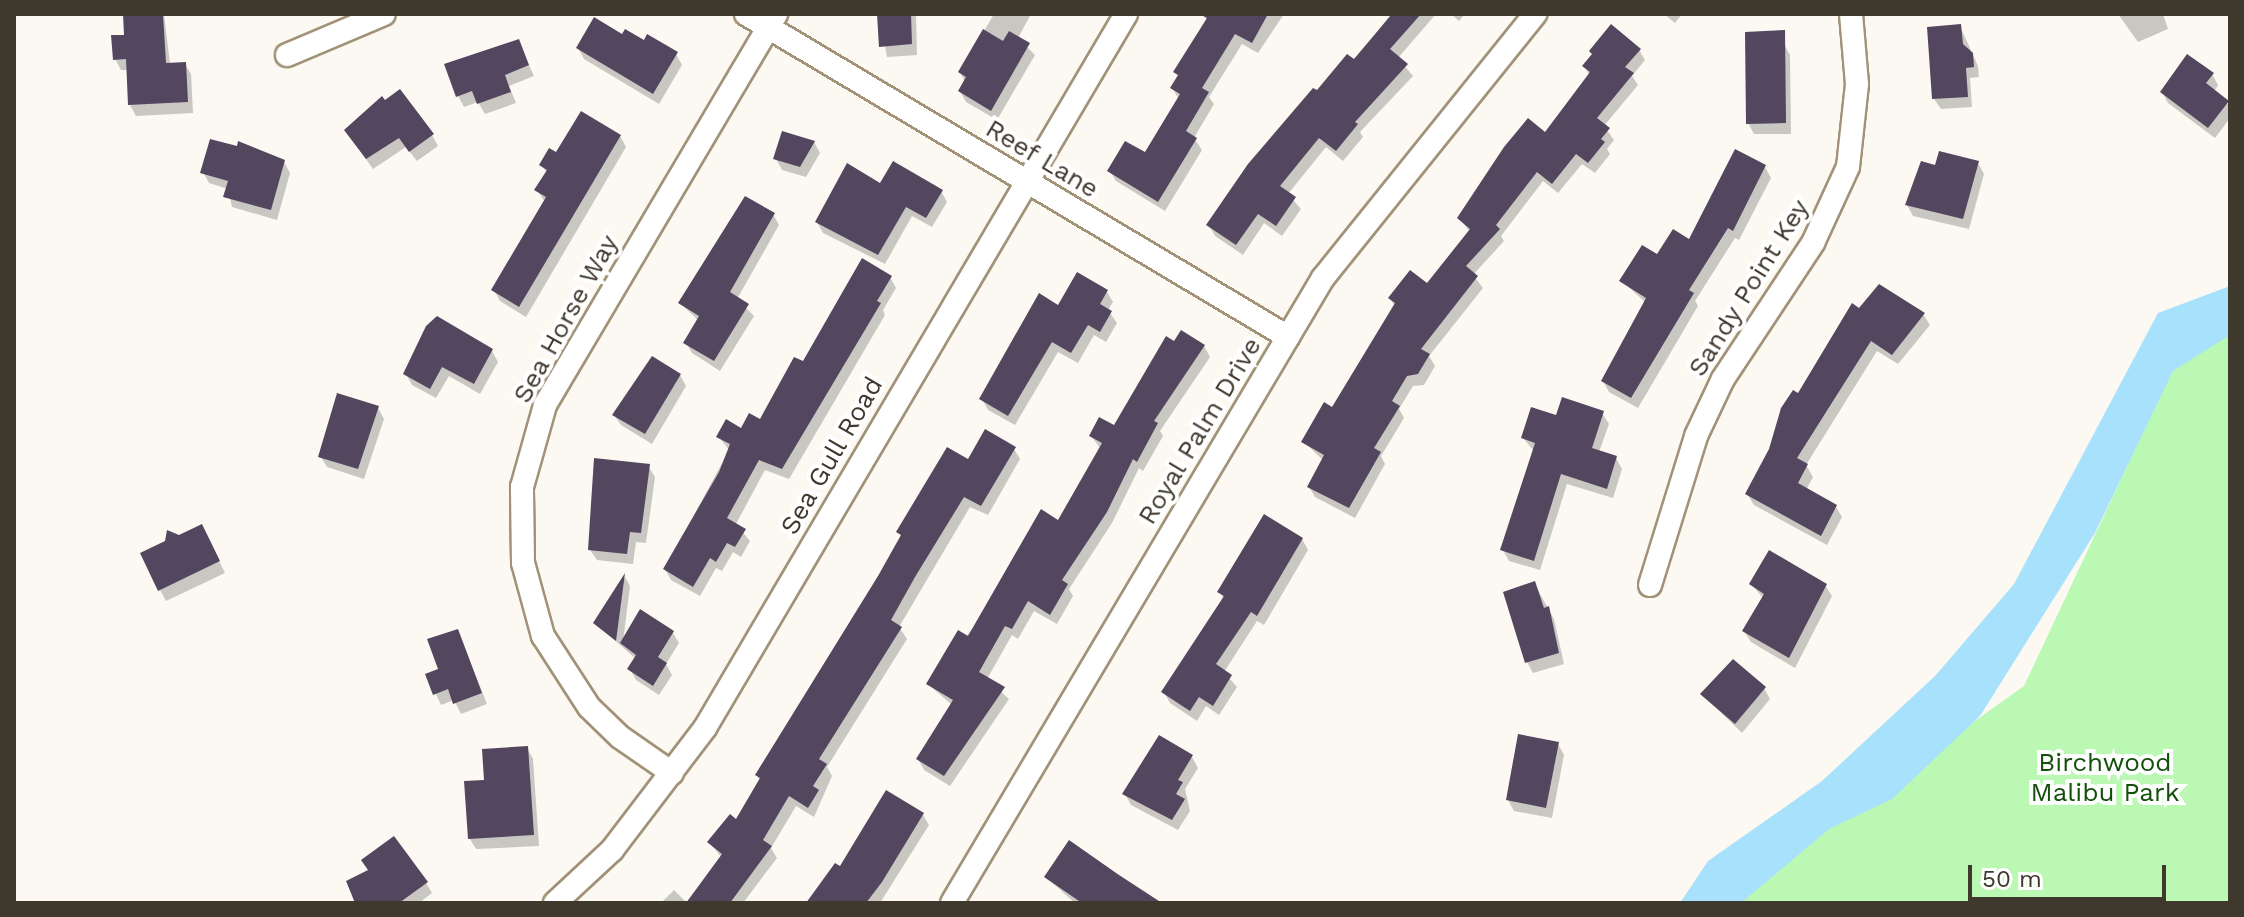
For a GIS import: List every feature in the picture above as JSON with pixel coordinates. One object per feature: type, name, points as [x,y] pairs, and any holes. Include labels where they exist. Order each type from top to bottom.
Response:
[{"type":"street","points":[[287,55],[384,14]]},
{"type":"street","name":"Reef Lane","points":[[746,14],[772,20],[1027,184],[1288,337]]},
{"type":"street","name":"Sea Gull Road","points":[[555,903],[612,850],[705,728],[1126,14]]},
{"type":"street","name":"Royal Palm Drive","points":[[952,903],[1288,337],[1356,231],[1535,14]]},
{"type":"street","name":"Sandy Point Key","points":[[1650,585],[1696,436],[1723,379],[1813,243],[1848,167],[1857,84],[1851,14]]},
{"type":"street","name":"Sea Horse Way","points":[[672,773],[620,737],[589,707],[543,636],[523,563],[522,487],[545,405],[772,20]]},
{"type":"green space","name":"Birchwood Malibu Park","points":[[2208,294],[2230,304],[2230,903],[1720,903],[2024,686]]},
{"type":"water","points":[[2230,286],[2230,335],[2173,371],[2095,533],[1980,716],[1892,799],[1829,829],[1741,903],[1680,903],[1708,861],[1822,781],[1935,676],[2014,584],[2158,313]]},
{"type":"building","points":[[123,14],[163,14],[166,63],[186,62],[188,102],[128,105],[126,59],[113,60],[111,35],[124,35]]},
{"type":"building","points":[[877,14],[911,14],[912,44],[879,47]]},
{"type":"building","points":[[1199,14],[1268,14],[1252,43],[1235,34],[1202,88],[1209,92],[1186,131],[1197,138],[1158,202],[1107,171],[1125,141],[1145,152],[1180,94],[1170,88],[1178,75],[1173,72],[1207,18]]},
{"type":"building","points":[[1392,14],[1421,14],[1390,49],[1408,64],[1355,122],[1358,124],[1336,151],[1319,138],[1280,186],[1296,197],[1276,226],[1258,214],[1236,245],[1206,225],[1248,164],[1313,88],[1317,90],[1347,54],[1354,59]]},
{"type":"building","points":[[594,17],[622,34],[625,29],[644,40],[647,34],[678,52],[653,94],[576,48]]},
{"type":"building","points":[[1611,24],[1641,49],[1625,67],[1634,73],[1597,118],[1610,128],[1601,139],[1605,142],[1588,163],[1576,154],[1552,184],[1537,172],[1496,225],[1500,229],[1466,266],[1478,276],[1421,349],[1430,354],[1418,374],[1407,376],[1392,401],[1400,406],[1374,448],[1381,452],[1349,508],[1307,487],[1324,455],[1301,442],[1324,402],[1332,407],[1395,303],[1388,298],[1410,270],[1427,283],[1470,229],[1457,218],[1504,147],[1528,118],[1545,132],[1590,72],[1582,66],[1592,54],[1589,51]]},
{"type":"building","points":[[1961,24],[1963,44],[1973,53],[1974,67],[1966,68],[1968,97],[1932,99],[1927,27]]},
{"type":"building","points":[[983,29],[1003,41],[1009,31],[1030,43],[991,111],[958,91],[966,77],[958,72]]},
{"type":"building","points":[[1785,30],[1786,123],[1746,124],[1745,32]]},
{"type":"building","points":[[519,39],[529,65],[505,75],[511,92],[477,104],[472,91],[456,97],[444,64]]},
{"type":"building","points":[[2187,54],[2214,73],[2206,83],[2229,101],[2208,128],[2160,92]]},
{"type":"building","points":[[400,89],[434,134],[409,152],[399,138],[366,159],[344,130],[382,96],[385,100]]},
{"type":"building","points":[[581,111],[621,135],[519,307],[491,290],[546,197],[534,190],[547,170],[539,165],[549,148],[556,152]]},
{"type":"building","points":[[782,131],[815,141],[800,167],[773,159]]},
{"type":"building","points":[[210,139],[237,146],[238,141],[285,160],[271,210],[223,197],[228,181],[200,173]]},
{"type":"building","points":[[1735,149],[1766,165],[1733,231],[1728,228],[1689,290],[1694,293],[1631,398],[1601,381],[1646,298],[1619,281],[1642,245],[1657,254],[1673,229],[1689,239]]},
{"type":"building","points":[[1939,151],[1979,161],[1963,219],[1905,205],[1921,161],[1935,165]]},
{"type":"building","points":[[893,161],[943,190],[926,218],[906,207],[878,255],[815,222],[847,163],[880,183]]},
{"type":"building","points":[[745,196],[775,213],[730,292],[749,304],[714,361],[683,343],[699,316],[678,303]]},
{"type":"building","points":[[862,258],[892,276],[877,301],[881,303],[782,469],[759,460],[727,518],[746,529],[735,547],[727,543],[716,562],[710,558],[693,587],[663,569],[719,472],[730,444],[716,437],[726,419],[741,428],[749,413],[760,419],[794,357],[803,361]]},
{"type":"building","points":[[1077,272],[1108,290],[1100,304],[1112,311],[1100,332],[1088,325],[1071,353],[1052,342],[1008,416],[979,399],[1039,293],[1058,305]]},
{"type":"building","points":[[1879,284],[1925,313],[1892,355],[1871,341],[1797,458],[1808,464],[1798,483],[1837,505],[1821,536],[1745,494],[1769,449],[1781,408],[1793,390],[1798,393],[1852,303],[1859,308]]},
{"type":"building","points":[[437,316],[493,349],[474,384],[442,367],[430,389],[403,374],[426,326]]},
{"type":"building","points":[[1181,330],[1205,345],[1154,421],[1158,423],[1137,462],[1133,459],[1107,512],[1062,580],[1068,584],[1050,615],[1028,601],[1012,629],[1005,626],[979,672],[1005,687],[944,776],[916,759],[953,700],[926,684],[958,630],[968,636],[1041,509],[1058,520],[1102,443],[1089,436],[1099,417],[1114,425],[1166,336],[1174,341]]},
{"type":"building","points":[[652,356],[681,374],[645,434],[612,415]]},
{"type":"building","points":[[337,393],[379,406],[358,469],[318,457]]},
{"type":"building","points":[[1562,397],[1604,411],[1592,448],[1617,456],[1607,489],[1561,474],[1534,561],[1500,550],[1535,443],[1521,438],[1531,407],[1556,415]]},
{"type":"building","points":[[985,429],[1016,447],[981,506],[964,497],[915,577],[891,620],[902,627],[819,759],[827,764],[813,786],[819,790],[808,808],[789,796],[763,840],[772,846],[730,903],[686,903],[722,854],[707,842],[730,814],[736,819],[760,778],[755,775],[878,576],[901,535],[896,532],[947,447],[968,459]]},
{"type":"building","points":[[594,458],[650,464],[641,533],[630,532],[627,554],[588,550]]},
{"type":"building","points":[[1264,514],[1303,538],[1257,616],[1251,612],[1216,664],[1232,675],[1213,706],[1199,697],[1190,711],[1161,692],[1224,596],[1217,592]]},
{"type":"building","points":[[202,524],[220,561],[158,591],[140,553],[165,541],[167,530],[179,535]]},
{"type":"building","points":[[1769,550],[1827,584],[1789,658],[1742,631],[1764,594],[1749,584]]},
{"type":"building","points":[[625,573],[616,641],[593,623]]},
{"type":"building","points":[[1535,581],[1544,608],[1549,606],[1559,653],[1525,663],[1503,592]]},
{"type":"building","points":[[640,609],[674,631],[658,657],[667,663],[653,686],[627,669],[636,655],[620,643]]},
{"type":"building","points":[[458,629],[482,693],[453,704],[448,689],[433,695],[425,674],[438,669],[427,639]]},
{"type":"building","points":[[1733,659],[1766,687],[1735,724],[1700,694]]},
{"type":"building","points":[[1518,734],[1559,742],[1546,808],[1506,800]]},
{"type":"building","points":[[1159,735],[1193,755],[1178,780],[1183,782],[1176,794],[1185,799],[1172,820],[1122,794]]},
{"type":"building","points":[[528,746],[534,835],[468,839],[464,781],[484,780],[482,749]]},
{"type":"building","points":[[886,790],[924,813],[882,882],[866,903],[806,903],[835,863],[840,866]]},
{"type":"building","points":[[394,836],[428,882],[399,903],[355,903],[346,881],[368,870],[361,860]]},
{"type":"building","points":[[1069,840],[1162,903],[1082,903],[1044,877]]}]
